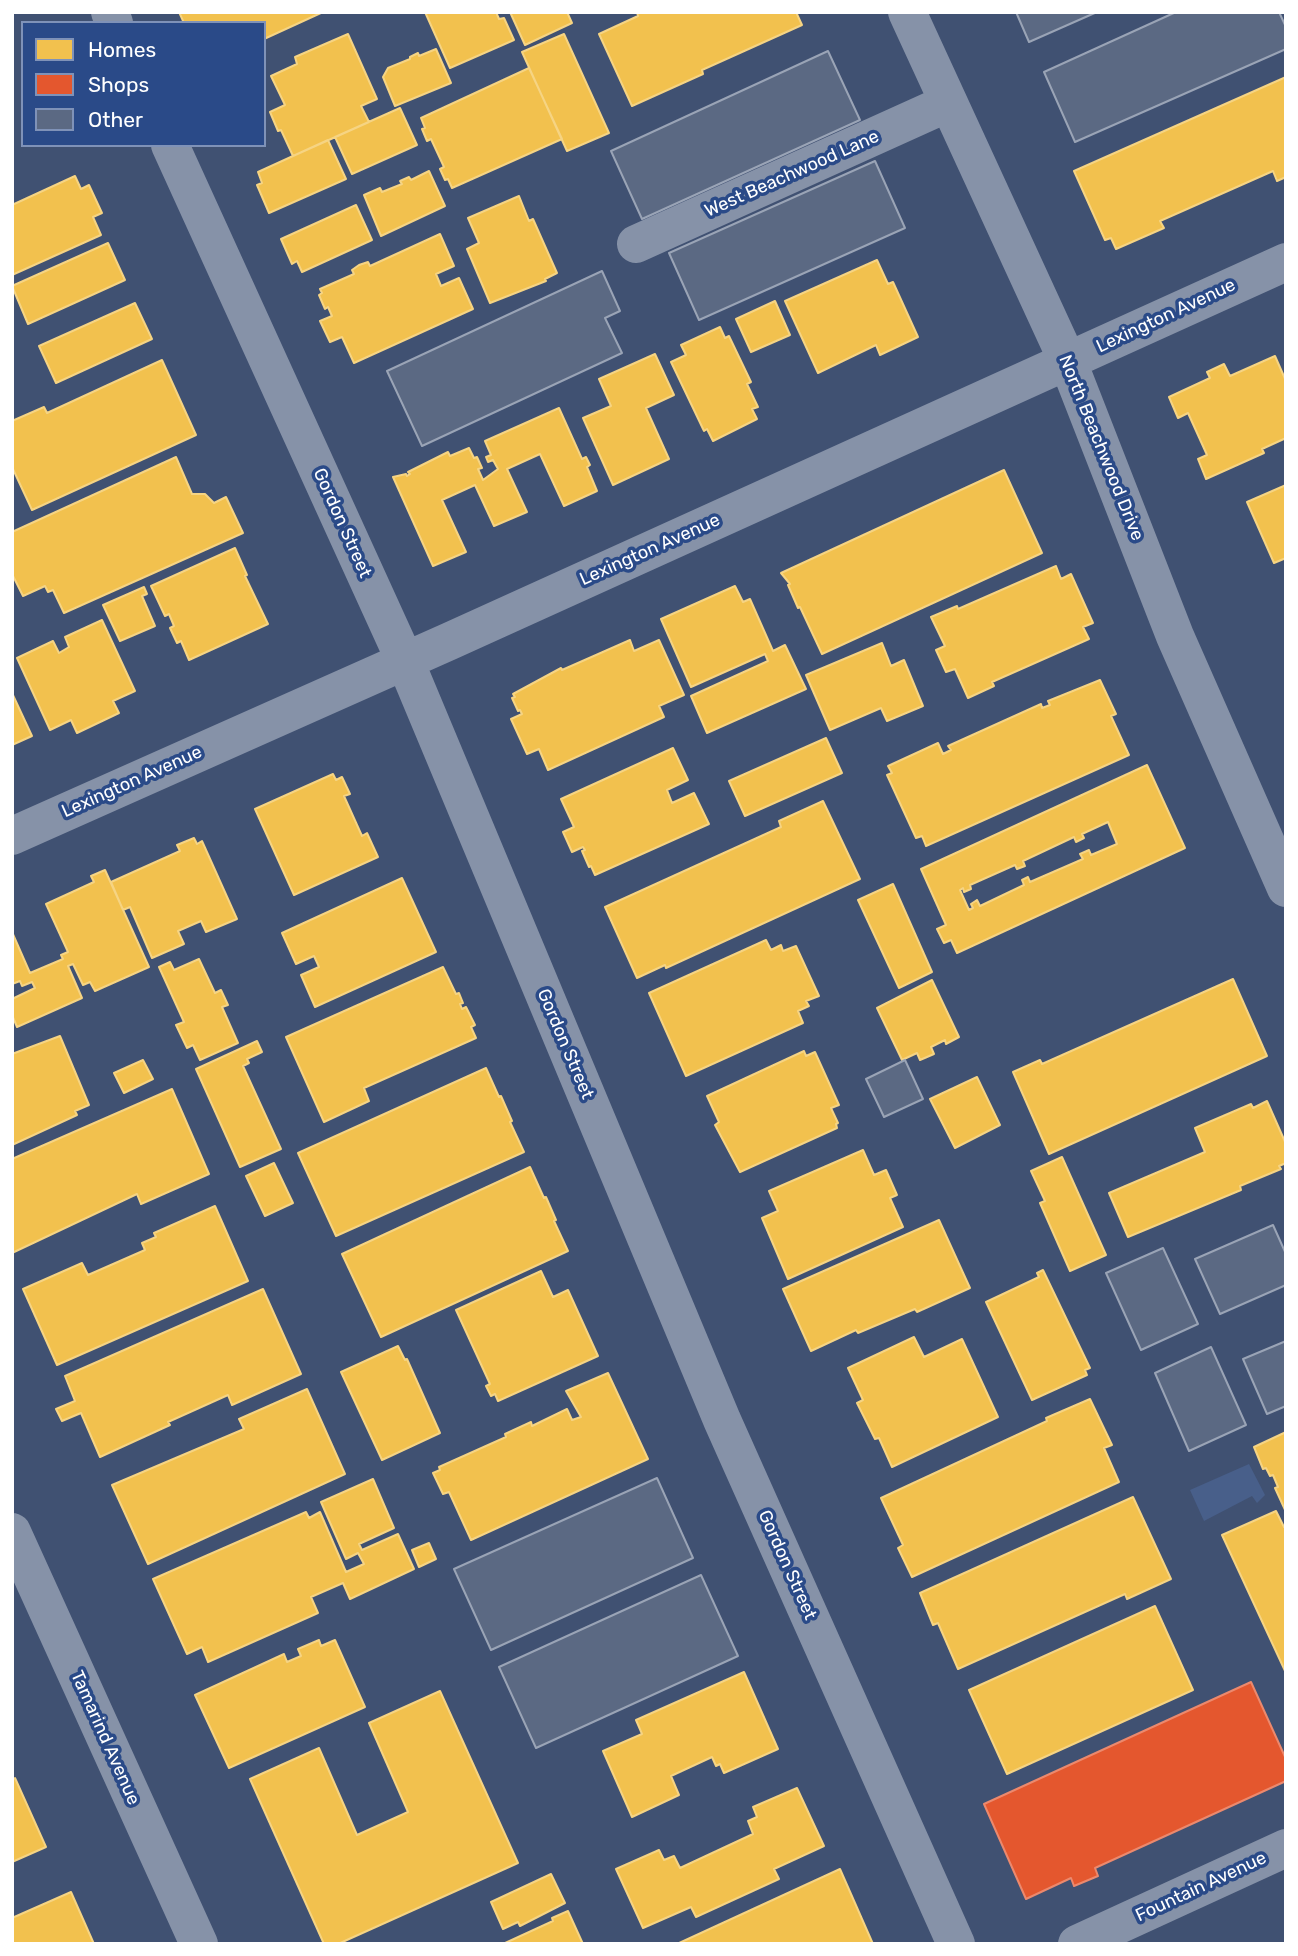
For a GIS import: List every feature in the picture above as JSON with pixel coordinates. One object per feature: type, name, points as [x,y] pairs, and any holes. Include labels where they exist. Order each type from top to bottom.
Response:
[{"type":"street","name":"North Beachwood Drive","points":[[907,12],[1068,362],[1175,636],[1286,888]]},
{"type":"street","name":"West Beachwood Lane","points":[[636,244],[948,103]]},
{"type":"street","name":"Gordon Street","points":[[171,147],[405,661],[722,1420],[956,1944]]},
{"type":"street","name":"Lexington Avenue","points":[[12,836],[1286,262]]},
{"type":"street","name":"Tamarind Avenue","points":[[12,1532],[199,1944]]},
{"type":"street","name":"Fountain Avenue","points":[[1077,1944],[1286,1848]]},
{"type":"water","points":[[1249,1464],[1265,1495],[1257,1503],[1252,1496],[1204,1521],[1190,1490]]},
{"type":"building: Homes","points":[[179,12],[323,12],[266,38],[266,21],[183,21]]},
{"type":"building: Homes","points":[[425,12],[496,12],[499,19],[504,18],[514,40],[450,68]]},
{"type":"building: Homes","points":[[510,12],[567,12],[572,23],[525,45]]},
{"type":"building: Homes","points":[[637,12],[796,12],[802,25],[702,70],[703,74],[632,106],[599,34],[638,16]]},
{"type":"building: Homes","points":[[348,34],[377,99],[361,106],[369,122],[293,156],[270,112],[285,105],[271,76],[297,64],[295,57]]},
{"type":"building: Homes","points":[[564,34],[609,133],[567,151],[522,52]]},
{"type":"building: Homes","points":[[436,49],[451,83],[395,106],[383,77],[388,68],[418,53],[419,56]]},
{"type":"building: Homes","points":[[529,68],[562,139],[452,188],[440,169],[444,167],[431,139],[427,141],[421,118]]},
{"type":"building: Homes","points":[[1286,77],[1286,177],[1277,181],[1273,171],[1160,221],[1164,228],[1116,249],[1111,238],[1105,240],[1074,171]]},
{"type":"building: Homes","points":[[400,108],[417,145],[352,174],[335,137]]},
{"type":"building: Homes","points":[[328,140],[346,179],[269,213],[257,185],[262,183],[258,172]]},
{"type":"building: Homes","points":[[429,171],[445,206],[381,236],[364,195],[380,188],[382,192],[402,184],[400,181],[409,177],[411,180]]},
{"type":"building: Homes","points":[[75,176],[81,189],[89,185],[102,213],[93,217],[101,235],[12,275],[12,205]]},
{"type":"building: Homes","points":[[519,196],[529,221],[533,219],[557,273],[545,279],[546,281],[490,303],[467,249],[479,243],[468,218]]},
{"type":"building: Homes","points":[[356,205],[372,240],[302,272],[297,261],[292,264],[281,239]]},
{"type":"building: Homes","points":[[440,234],[454,266],[436,274],[441,286],[459,278],[473,309],[354,363],[342,337],[330,342],[320,321],[332,316],[328,307],[325,309],[319,295],[322,293],[320,289],[354,274],[352,270],[359,265],[368,262],[370,266]]},
{"type":"building: Homes","points":[[108,243],[125,280],[28,324],[12,286]]},
{"type":"building: Homes","points":[[877,260],[888,284],[893,282],[918,337],[880,355],[876,345],[818,373],[785,301]]},
{"type":"building: Homes","points":[[775,301],[790,335],[751,352],[736,319]]},
{"type":"building: Homes","points":[[135,303],[152,339],[56,383],[39,346]]},
{"type":"building: Homes","points":[[720,327],[725,338],[729,336],[751,382],[747,384],[758,407],[752,409],[757,419],[713,441],[707,429],[704,431],[671,362],[686,355],[681,345]]},
{"type":"building: Homes","points":[[655,354],[674,395],[646,408],[669,459],[613,485],[583,418],[611,406],[599,379]]},
{"type":"building: Homes","points":[[1275,356],[1286,381],[1286,438],[1262,449],[1264,453],[1206,479],[1198,459],[1207,455],[1188,413],[1178,418],[1169,397],[1210,378],[1207,372],[1224,364],[1230,376]]},
{"type":"building: Homes","points":[[162,360],[196,435],[32,510],[12,467],[12,421],[44,407],[47,413]]},
{"type":"building: Homes","points":[[559,408],[582,459],[586,457],[590,465],[587,467],[597,491],[564,506],[540,454],[507,469],[527,512],[494,526],[475,485],[442,500],[466,552],[433,566],[393,477],[407,476],[410,474],[408,472],[448,452],[450,456],[469,448],[482,468],[478,469],[483,480],[498,469],[493,460],[488,462],[486,457],[491,455],[485,441]]},
{"type":"building: Homes","points":[[176,457],[192,494],[205,494],[214,503],[226,497],[243,533],[64,613],[53,590],[48,592],[45,586],[23,596],[12,574],[12,532]]},
{"type":"building: Homes","points":[[1004,470],[1042,553],[822,654],[800,607],[798,608],[788,585],[790,584],[781,573]]},
{"type":"building: Homes","points":[[1286,485],[1286,558],[1274,563],[1247,502]]},
{"type":"building: Homes","points":[[235,548],[268,624],[189,660],[181,641],[177,643],[170,628],[174,626],[169,614],[165,616],[151,586]]},
{"type":"building: Homes","points":[[1056,566],[1061,579],[1071,574],[1093,623],[1083,627],[1089,639],[992,682],[994,686],[968,698],[955,669],[946,672],[936,650],[945,646],[931,617],[957,606],[958,609]]},
{"type":"building: Homes","points":[[735,586],[743,602],[750,599],[773,651],[785,645],[806,689],[707,733],[691,696],[768,661],[765,654],[691,687],[661,619]]},
{"type":"building: Homes","points":[[144,587],[147,594],[142,596],[155,626],[120,641],[103,605]]},
{"type":"building: Homes","points":[[102,620],[135,691],[113,701],[119,713],[77,733],[71,720],[50,730],[17,658],[53,641],[59,653],[69,647],[65,637]]},
{"type":"building: Homes","points":[[630,640],[634,651],[659,640],[684,695],[659,706],[664,717],[548,770],[539,749],[527,754],[511,719],[522,714],[512,698],[515,697],[513,694],[561,668],[562,670]]},
{"type":"building: Homes","points":[[882,643],[891,666],[904,660],[923,706],[887,721],[881,708],[830,730],[806,675]]},
{"type":"building: Homes","points":[[1100,680],[1116,714],[1111,716],[1129,755],[926,846],[922,836],[916,838],[887,775],[892,773],[888,766],[938,743],[943,754],[951,750],[948,746],[1041,704],[1042,708],[1050,705],[1048,701]]},
{"type":"building: Homes","points":[[12,693],[32,736],[12,745]]},
{"type":"building: Homes","points":[[826,738],[842,773],[745,816],[729,781]]},
{"type":"building: Homes","points":[[673,748],[688,780],[667,790],[672,803],[694,793],[709,824],[595,875],[582,851],[585,850],[583,847],[572,852],[563,832],[574,827],[561,799]]},
{"type":"building: Homes","points":[[1147,765],[1185,848],[957,953],[951,940],[944,943],[937,929],[946,925],[921,869]],"holes":[[[1108,822],[1117,844],[1091,855],[1089,850],[1080,854],[1083,859],[1030,882],[1028,877],[1022,880],[1024,885],[980,906],[977,900],[971,904],[973,908],[969,910],[960,890],[963,888],[964,892],[971,889],[970,885],[1015,865],[1017,869],[1025,866],[1023,861],[1074,837],[1076,842],[1084,838],[1082,834]]]},
{"type":"building: Homes","points":[[333,774],[336,780],[342,777],[350,794],[344,796],[362,836],[367,833],[378,857],[294,895],[255,809]]},
{"type":"building: Homes","points":[[823,801],[860,879],[666,968],[665,965],[637,978],[605,907],[781,827],[779,821]]},
{"type":"building: Homes","points":[[194,838],[197,844],[202,841],[237,919],[206,932],[201,921],[178,931],[184,944],[152,958],[130,907],[123,910],[111,882],[180,851],[177,845]]},
{"type":"building: Homes","points":[[105,870],[149,967],[95,991],[90,982],[83,985],[73,964],[68,966],[82,998],[17,1027],[12,1015],[12,999],[35,988],[32,982],[22,986],[20,981],[12,984],[12,932],[30,973],[63,959],[61,955],[68,952],[46,904],[94,882],[91,876]]},
{"type":"building: Homes","points":[[402,878],[436,952],[315,1007],[301,975],[319,967],[314,956],[296,964],[282,933]]},
{"type":"building: Homes","points":[[893,884],[932,972],[899,988],[858,900]]},
{"type":"building: Homes","points":[[766,940],[771,950],[781,945],[783,951],[796,946],[819,996],[806,1001],[809,1006],[798,1011],[803,1023],[686,1076],[649,993]]},
{"type":"building: Homes","points":[[199,959],[215,993],[221,990],[228,1005],[222,1007],[238,1043],[200,1060],[193,1045],[187,1048],[176,1025],[184,1022],[159,967],[170,962],[174,970]]},
{"type":"building: Homes","points":[[443,967],[456,994],[459,993],[462,1009],[466,1007],[475,1025],[471,1027],[476,1038],[364,1088],[369,1101],[324,1122],[286,1037]]},
{"type":"building: Homes","points":[[1233,979],[1267,1056],[1049,1154],[1013,1072],[1040,1060],[1042,1064]]},
{"type":"building: Homes","points":[[932,980],[959,1037],[946,1044],[945,1040],[931,1047],[934,1054],[920,1060],[917,1053],[902,1060],[877,1008]]},
{"type":"building: Homes","points":[[60,1036],[89,1105],[75,1111],[77,1115],[12,1145],[12,1054]]},
{"type":"building: Homes","points":[[257,1041],[262,1052],[247,1059],[249,1063],[243,1066],[281,1149],[240,1167],[196,1069]]},
{"type":"building: Homes","points":[[804,1051],[806,1056],[815,1052],[839,1105],[831,1108],[838,1123],[837,1128],[740,1172],[715,1125],[719,1122],[707,1096]]},
{"type":"building: Homes","points":[[143,1060],[153,1079],[124,1093],[114,1073]]},
{"type":"building: Homes","points":[[486,1068],[499,1097],[501,1096],[524,1152],[336,1236],[298,1153]]},
{"type":"building: Homes","points":[[977,1077],[1000,1125],[955,1148],[930,1099]]},
{"type":"building: Homes","points":[[172,1089],[209,1174],[141,1204],[137,1194],[12,1253],[12,1159]]},
{"type":"building: Homes","points":[[1267,1101],[1286,1144],[1286,1163],[1279,1166],[1281,1169],[1240,1186],[1241,1190],[1128,1237],[1109,1193],[1205,1152],[1195,1128],[1251,1104],[1253,1108]]},
{"type":"building: Homes","points":[[863,1150],[874,1175],[886,1170],[897,1195],[890,1198],[903,1227],[788,1279],[762,1218],[778,1211],[769,1191]]},
{"type":"building: Homes","points":[[1062,1157],[1106,1255],[1070,1271],[1040,1203],[1045,1201],[1031,1171]]},
{"type":"building: Homes","points":[[274,1163],[293,1203],[265,1216],[246,1176]]},
{"type":"building: Homes","points":[[530,1167],[544,1198],[546,1197],[568,1251],[381,1337],[342,1254]]},
{"type":"building: Homes","points":[[215,1206],[248,1281],[57,1365],[23,1289],[82,1263],[88,1275],[145,1250],[142,1243],[156,1237],[154,1233]]},
{"type":"building: Homes","points":[[939,1220],[970,1288],[917,1312],[915,1309],[858,1333],[856,1330],[811,1351],[783,1289]]},
{"type":"building: Homes","points":[[1043,1270],[1090,1368],[1085,1370],[1087,1375],[1032,1400],[986,1302],[1039,1277],[1037,1273]]},
{"type":"building: Homes","points":[[541,1271],[553,1297],[568,1290],[598,1356],[498,1401],[495,1394],[491,1396],[486,1386],[490,1384],[456,1310]]},
{"type":"building: Homes","points":[[263,1289],[301,1374],[232,1405],[228,1395],[100,1457],[81,1413],[62,1421],[56,1409],[75,1401],[65,1376]]},
{"type":"building: Homes","points":[[914,1337],[924,1357],[962,1339],[998,1417],[892,1467],[879,1438],[875,1439],[857,1403],[863,1400],[848,1368]]},
{"type":"building: Homes","points":[[398,1346],[405,1360],[407,1359],[440,1433],[382,1460],[341,1372]]},
{"type":"building: Homes","points":[[608,1373],[648,1459],[471,1540],[449,1492],[443,1494],[433,1473],[440,1470],[439,1467],[506,1437],[505,1434],[531,1422],[532,1426],[567,1409],[572,1420],[581,1417],[566,1391]]},
{"type":"building: Homes","points":[[307,1389],[345,1474],[148,1564],[112,1485],[244,1429],[239,1419]]},
{"type":"building: Homes","points":[[1090,1399],[1112,1445],[1104,1448],[1119,1482],[912,1577],[898,1548],[903,1545],[881,1498]]},
{"type":"building: Homes","points":[[1286,1432],[1286,1512],[1275,1488],[1278,1487],[1273,1475],[1270,1476],[1266,1468],[1263,1469],[1254,1447]]},
{"type":"building: Homes","points":[[373,1479],[394,1528],[359,1544],[362,1550],[398,1534],[414,1569],[350,1599],[343,1583],[311,1597],[318,1613],[208,1662],[202,1647],[187,1654],[153,1579],[306,1512],[309,1518],[320,1512],[346,1572],[364,1564],[358,1553],[346,1559],[321,1502]]},
{"type":"building: Homes","points":[[1133,1497],[1171,1579],[1127,1599],[1125,1594],[958,1669],[938,1623],[933,1625],[920,1593]]},
{"type":"building: Homes","points":[[1276,1511],[1284,1527],[1286,1526],[1286,1673],[1222,1535]]},
{"type":"building: Homes","points":[[429,1543],[436,1559],[419,1567],[412,1550]]},
{"type":"building: Homes","points":[[1155,1606],[1193,1690],[1007,1774],[969,1690]]},
{"type":"building: Homes","points":[[319,1640],[321,1646],[335,1640],[365,1707],[229,1768],[195,1695],[284,1654],[287,1662],[301,1656],[298,1649]]},
{"type":"building: Homes","points":[[744,1672],[778,1749],[724,1773],[720,1764],[716,1766],[712,1757],[671,1776],[679,1795],[632,1817],[603,1751],[642,1734],[636,1720]]},
{"type":"building: Homes","points":[[440,1691],[518,1863],[338,1944],[324,1944],[250,1779],[319,1748],[357,1835],[408,1812],[369,1723]]},
{"type":"building: Homes","points":[[15,1778],[46,1847],[12,1862],[12,1780]]},
{"type":"building: Homes","points":[[797,1788],[824,1846],[774,1869],[779,1879],[696,1917],[691,1907],[643,1928],[616,1869],[659,1850],[664,1860],[674,1856],[680,1868],[753,1834],[748,1821],[757,1817],[753,1807]]},
{"type":"building: Homes","points":[[840,1869],[873,1944],[677,1944]]},
{"type":"building: Homes","points":[[551,1874],[565,1903],[520,1926],[518,1922],[503,1929],[491,1902]]},
{"type":"building: Homes","points":[[71,1892],[94,1944],[12,1944],[12,1918]]},
{"type":"building: Homes","points":[[568,1911],[583,1944],[503,1944],[553,1921],[552,1918]]},
{"type":"building: Shops","points":[[1251,1682],[1286,1759],[1286,1781],[1095,1868],[1098,1876],[1074,1886],[1071,1878],[1026,1899],[984,1804]]},
{"type":"building: Other","points":[[1016,12],[1097,12],[1029,42]]},
{"type":"building: Other","points":[[1176,12],[1279,12],[1286,27],[1286,49],[1075,142],[1044,72]]},
{"type":"building: Other","points":[[828,51],[860,120],[642,219],[611,151]]},
{"type":"building: Other","points":[[875,161],[905,228],[699,320],[669,253]]},
{"type":"building: Other","points":[[602,271],[620,311],[605,318],[622,353],[422,446],[387,371]]},
{"type":"building: Other","points":[[905,1060],[923,1099],[884,1117],[866,1079]]},
{"type":"building: Other","points":[[1273,1225],[1286,1254],[1286,1285],[1220,1314],[1195,1259]]},
{"type":"building: Other","points":[[1163,1248],[1198,1324],[1141,1350],[1106,1273]]},
{"type":"building: Other","points":[[1286,1341],[1286,1406],[1267,1414],[1243,1359]]},
{"type":"building: Other","points":[[1211,1347],[1246,1425],[1189,1451],[1155,1373]]},
{"type":"building: Other","points":[[657,1478],[693,1558],[491,1650],[454,1569]]},
{"type":"building: Other","points":[[701,1575],[738,1656],[536,1748],[499,1667]]}]
